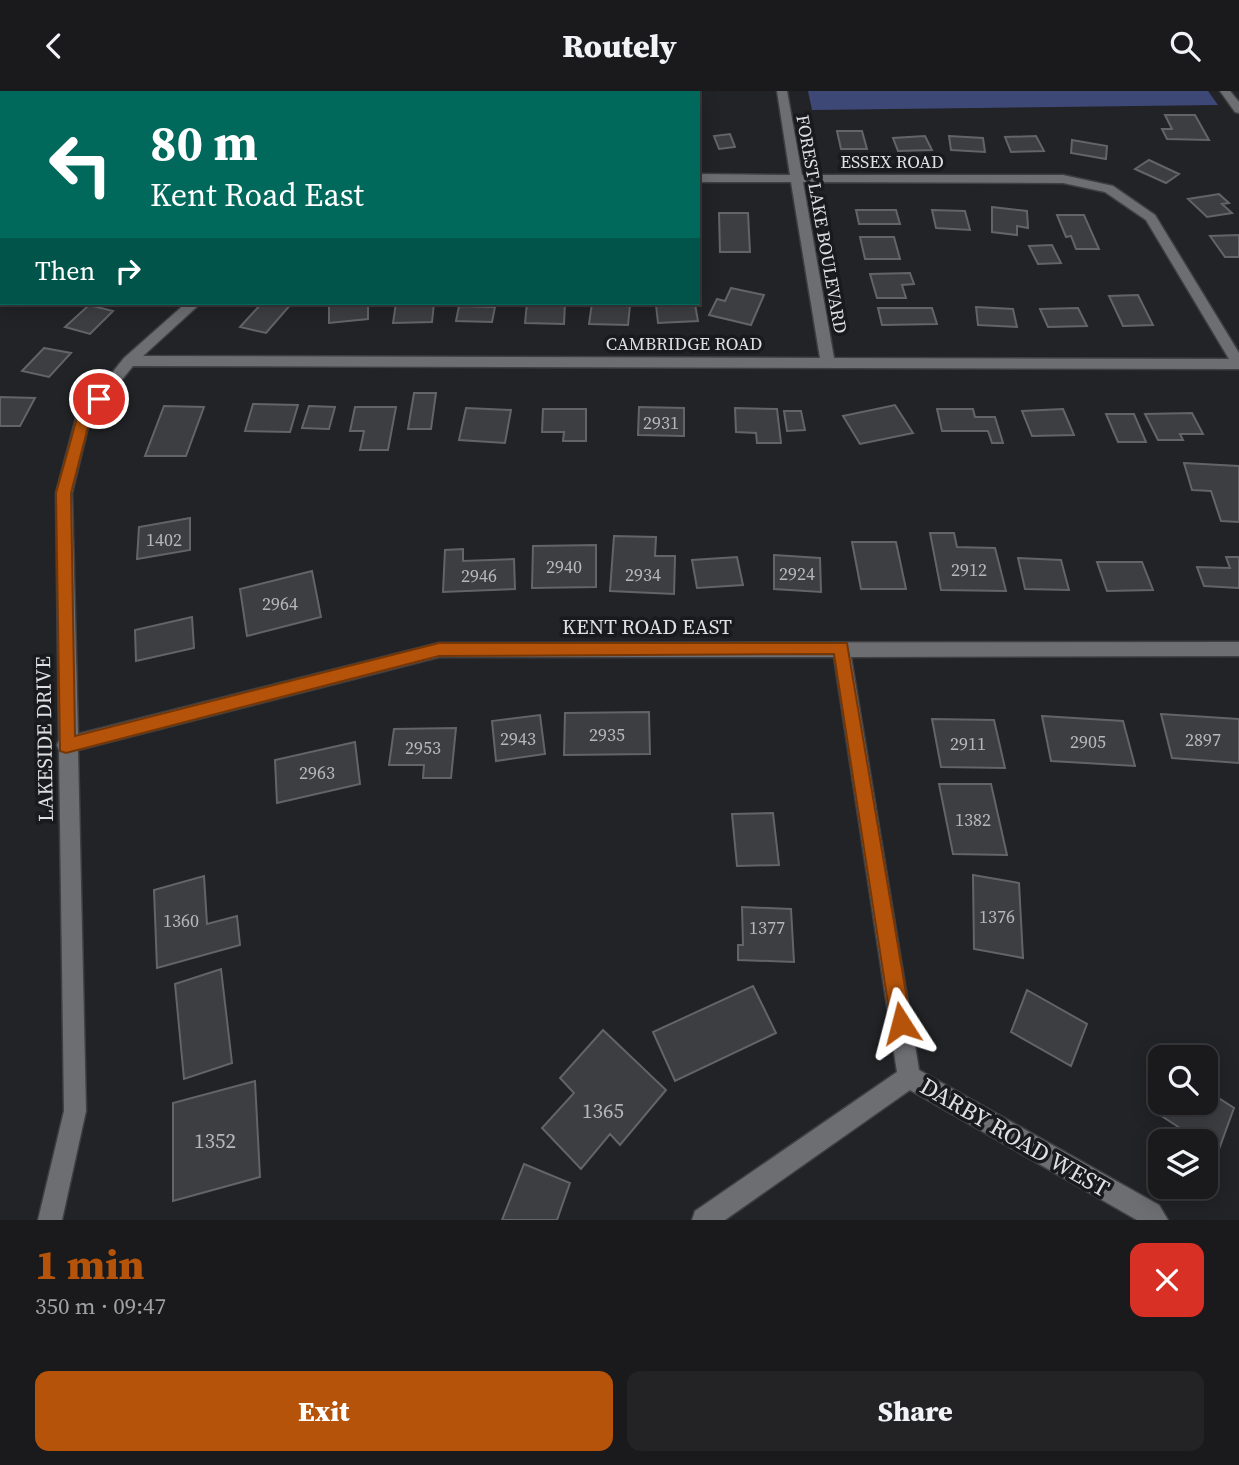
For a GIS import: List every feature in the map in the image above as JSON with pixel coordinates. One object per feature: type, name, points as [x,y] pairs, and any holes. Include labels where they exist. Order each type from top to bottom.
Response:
[{"type":"street","name":"FOREST LAKE BOULEVARD","points":[[782,91],[828,363]]},
{"type":"street","points":[[1225,91],[1239,110]]},
{"type":"street","name":"ESSEX ROAD","points":[[700,178],[1063,179],[1109,189],[1151,218],[1239,364]]},
{"type":"street","name":"LAKESIDE DRIVE","points":[[50,1220],[75,1111],[66,745],[64,493],[83,418],[129,361],[192,305]]},
{"type":"street","name":"CAMBRIDGE ROAD","points":[[129,361],[1239,364]]},
{"type":"street","points":[[704,1220],[909,1077],[841,648]]},
{"type":"street","name":"KENT ROAD EAST","points":[[66,745],[439,650],[1239,649]]},
{"type":"street","name":"DARBY ROAD WEST","points":[[909,1077],[1150,1214],[1156,1220]]},
{"type":"shaded area","points":[[808,91],[1208,91],[1218,105],[812,110]]},
{"type":"building","points":[[1165,115],[1195,115],[1209,140],[1167,139],[1162,129],[1172,129]]},
{"type":"building","points":[[837,131],[862,131],[867,149],[841,149]]},
{"type":"building","points":[[730,134],[735,147],[719,149],[714,136]]},
{"type":"building","points":[[925,136],[932,150],[898,151],[893,138]]},
{"type":"building","points":[[949,136],[983,138],[985,152],[951,150]]},
{"type":"building","points":[[1036,136],[1044,151],[1011,152],[1005,137]]},
{"type":"building","points":[[1072,140],[1107,146],[1106,159],[1071,153]]},
{"type":"building","points":[[1149,160],[1179,174],[1166,183],[1135,169]]},
{"type":"building","points":[[1219,194],[1229,203],[1222,204],[1232,213],[1207,217],[1188,199]]},
{"type":"building","points":[[992,207],[1027,211],[1028,228],[1017,226],[1017,235],[992,232]]},
{"type":"building","points":[[856,210],[896,210],[900,224],[859,224]]},
{"type":"building","points":[[932,210],[965,211],[970,230],[936,228]]},
{"type":"building","points":[[719,213],[748,213],[750,252],[720,252]]},
{"type":"building","points":[[1057,215],[1084,215],[1099,249],[1076,249],[1071,236],[1066,237]]},
{"type":"building","points":[[1239,235],[1239,257],[1225,257],[1210,236]]},
{"type":"building","points":[[860,237],[894,237],[900,259],[865,259]]},
{"type":"building","points":[[1052,245],[1061,263],[1038,264],[1029,246]]},
{"type":"building","points":[[910,273],[914,284],[902,285],[906,298],[877,298],[870,274]]},
{"type":"building","points":[[731,288],[764,295],[751,325],[709,315],[717,299],[725,301]]},
{"type":"building","points":[[1138,295],[1153,325],[1123,326],[1109,296]]},
{"type":"building","points":[[89,305],[113,311],[90,334],[65,327]]},
{"type":"building","points":[[260,305],[290,305],[266,333],[240,327]]},
{"type":"building","points":[[329,305],[368,305],[368,319],[329,323]]},
{"type":"building","points":[[396,305],[434,305],[432,322],[393,323]]},
{"type":"building","points":[[527,305],[565,305],[564,324],[525,323]]},
{"type":"building","points":[[592,305],[630,305],[628,325],[589,324]]},
{"type":"building","points":[[656,305],[695,305],[698,321],[658,323]]},
{"type":"building","points":[[459,306],[495,307],[492,322],[456,321]]},
{"type":"building","points":[[976,307],[1013,309],[1017,327],[978,325]]},
{"type":"building","points":[[878,308],[932,308],[937,324],[882,325]]},
{"type":"building","points":[[1078,308],[1087,326],[1048,327],[1040,309]]},
{"type":"building","points":[[44,348],[71,353],[49,377],[22,371]]},
{"type":"building","points":[[414,393],[436,393],[431,429],[408,429]]},
{"type":"building","points":[[0,397],[35,398],[20,426],[0,426]]},
{"type":"building","points":[[253,404],[298,405],[290,432],[245,431]]},
{"type":"building","points":[[895,405],[913,433],[860,444],[843,416]]},
{"type":"building","points":[[164,406],[204,407],[186,456],[145,456]]},
{"type":"building","points":[[309,406],[335,407],[329,429],[302,428]]},
{"type":"building","points":[[355,407],[396,407],[388,450],[360,450],[364,431],[350,431]]},
{"type":"building","points":[[639,407],[684,408],[684,436],[638,435]]},
{"type":"building","points":[[466,408],[511,410],[505,443],[459,440]]},
{"type":"building","points":[[735,408],[777,409],[781,443],[757,443],[756,433],[736,432]]},
{"type":"building","points":[[543,409],[586,409],[586,441],[563,441],[564,432],[542,432]]},
{"type":"building","points":[[937,409],[973,409],[975,417],[995,417],[1003,443],[992,443],[988,431],[942,431]]},
{"type":"building","points":[[1063,409],[1074,435],[1032,436],[1022,411]]},
{"type":"building","points":[[784,411],[801,411],[805,430],[787,431]]},
{"type":"building","points":[[1192,413],[1203,434],[1180,434],[1183,440],[1158,440],[1145,414]]},
{"type":"building","points":[[1106,414],[1134,414],[1146,442],[1118,442]]},
{"type":"building","points":[[1184,463],[1239,466],[1239,522],[1221,521],[1211,491],[1192,490]]},
{"type":"building","points":[[190,518],[190,550],[137,559],[139,527]]},
{"type":"building","points":[[930,533],[954,533],[957,547],[995,548],[1006,591],[941,590]]},
{"type":"building","points":[[614,536],[656,537],[655,556],[675,556],[674,594],[610,591]]},
{"type":"building","points":[[852,542],[896,542],[906,589],[861,589]]},
{"type":"building","points":[[596,545],[596,587],[532,588],[533,546]]},
{"type":"building","points":[[463,549],[463,561],[514,559],[515,589],[443,592],[445,550]]},
{"type":"building","points":[[774,555],[820,558],[821,592],[774,589]]},
{"type":"building","points":[[737,557],[743,585],[697,588],[692,560]]},
{"type":"building","points":[[1226,557],[1239,557],[1239,588],[1204,586],[1197,567],[1230,568]]},
{"type":"building","points":[[1018,558],[1061,560],[1069,590],[1025,589]]},
{"type":"building","points":[[1097,562],[1142,562],[1153,590],[1107,591]]},
{"type":"building","points":[[312,571],[321,617],[247,636],[240,589]]},
{"type":"building","points":[[192,617],[194,648],[136,661],[135,630]]},
{"type":"building","points":[[649,712],[650,754],[564,755],[565,713]]},
{"type":"building","points":[[1161,714],[1239,719],[1239,763],[1172,758]]},
{"type":"building","points":[[540,715],[545,754],[496,761],[492,721]]},
{"type":"building","points":[[1042,716],[1123,721],[1135,766],[1051,761]]},
{"type":"building","points":[[932,719],[994,720],[1005,768],[941,767]]},
{"type":"building","points":[[456,728],[451,778],[423,778],[424,765],[389,765],[394,729]]},
{"type":"building","points":[[355,742],[360,784],[277,803],[275,760]]},
{"type":"building","points":[[939,784],[991,784],[1007,855],[953,854]]},
{"type":"building","points":[[773,813],[779,865],[737,866],[732,814]]},
{"type":"building","points":[[973,875],[1019,883],[1023,958],[974,949]]},
{"type":"building","points":[[204,876],[207,924],[237,916],[240,945],[157,968],[154,890]]},
{"type":"building","points":[[742,907],[791,909],[794,962],[738,960],[738,945],[743,945]]},
{"type":"building","points":[[221,969],[232,1063],[184,1079],[175,984]]},
{"type":"building","points":[[753,986],[776,1033],[675,1081],[653,1032]]},
{"type":"building","points":[[1027,990],[1087,1024],[1071,1066],[1011,1032]]},
{"type":"building","points":[[603,1030],[666,1090],[620,1145],[610,1134],[581,1169],[542,1128],[574,1093],[560,1078]]},
{"type":"building","points":[[255,1081],[260,1177],[173,1201],[173,1103]]},
{"type":"building","points":[[1218,1098],[1234,1108],[1218,1152],[1218,1129],[1182,1129],[1160,1115],[1218,1115]]},
{"type":"building","points":[[524,1164],[570,1183],[557,1220],[502,1220]]},
{"type":"route","points":[[99,399],[83,418],[64,493],[66,745],[439,650],[841,648],[901,1023]]}]
